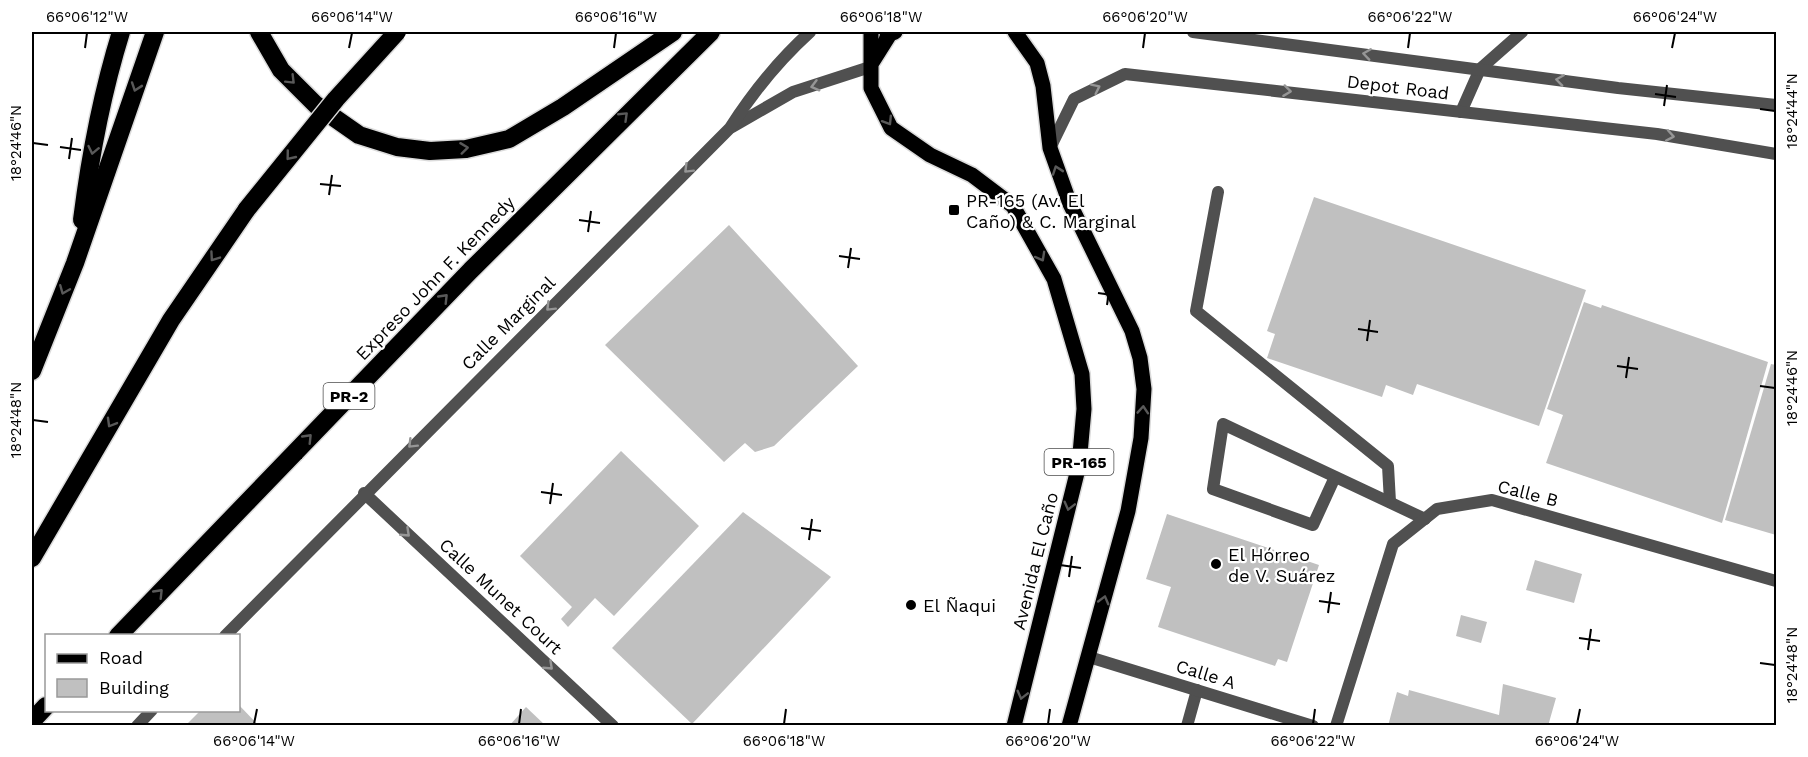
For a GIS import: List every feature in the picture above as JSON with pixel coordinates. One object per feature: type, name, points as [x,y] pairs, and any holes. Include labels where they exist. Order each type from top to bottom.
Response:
[{"type":"highway","points":[[77,257],[87,174],[111,63],[121,32]]},
{"type":"highway","points":[[32,371],[77,257],[155,32]]},
{"type":"highway","points":[[259,32],[281,70],[316,105],[359,135],[397,147],[430,151],[466,149],[509,139],[563,107],[673,32]]},
{"type":"highway","points":[[32,558],[171,320],[247,209],[336,99],[397,32]]},
{"type":"highway","name":"Expreso John F. Kennedy","points":[[120,634],[582,157],[711,32]]},
{"type":"highway","points":[[32,721],[45,707]]},
{"type":"main road","name":"Avenida El Caño","points":[[871,32],[871,88],[891,128],[922,150],[972,175],[1013,206],[1054,279],[1082,374],[1084,409],[1079,465],[1014,726]]},
{"type":"main road","points":[[870,67],[877,51],[894,32]]},
{"type":"main road","name":"PR-165","points":[[1015,32],[1037,63],[1043,86],[1050,148],[1070,204],[1132,331],[1140,358],[1144,389],[1141,438],[1128,511],[1069,726]]},
{"type":"street","name":"Calle Marginal","points":[[227,634],[364,493],[730,128],[750,97],[785,54],[810,32]]},
{"type":"street","name":"Depot Road","points":[[1193,32],[1776,105]]},
{"type":"street","points":[[1461,112],[1480,69],[1522,32]]},
{"type":"street","points":[[730,128],[793,92],[870,67]]},
{"type":"street","name":"Depot Road","points":[[1050,148],[1074,99],[1125,74],[1657,134],[1776,154]]},
{"type":"street","points":[[1218,192],[1196,311],[1388,466],[1390,502]]},
{"type":"street","points":[[1335,477],[1313,525],[1213,489],[1223,424],[1425,519]]},
{"type":"street","name":"Calle Munet Court","points":[[364,493],[613,726]]},
{"type":"street","name":"Calle B","points":[[1336,726],[1393,544],[1437,509],[1492,500],[1776,581]]},
{"type":"street","name":"Calle A","points":[[1089,657],[1313,726]]},
{"type":"street","points":[[1187,726],[1197,690]]},
{"type":"street","points":[[137,726],[151,712]]},
{"type":"building","points":[[1314,197],[1586,290],[1539,426],[1417,384],[1413,395],[1386,385],[1382,397],[1267,358],[1275,334],[1267,331]]},
{"type":"building","points":[[729,225],[858,366],[774,446],[755,452],[745,443],[724,462],[605,345]]},
{"type":"building","points":[[1584,302],[1601,308],[1602,305],[1768,362],[1722,523],[1546,463],[1563,415],[1547,409]]},
{"type":"building","points":[[1771,364],[1776,365],[1776,535],[1725,520]]},
{"type":"building","points":[[621,451],[699,526],[614,616],[595,598],[568,627],[561,619],[572,607],[520,556]]},
{"type":"building","points":[[743,512],[831,577],[692,724],[612,648]]},
{"type":"building","points":[[1167,514],[1319,565],[1287,662],[1278,659],[1275,666],[1158,627],[1171,587],[1146,579]]},
{"type":"building","points":[[1535,560],[1582,574],[1574,603],[1526,590]]},
{"type":"building","points":[[1461,615],[1487,622],[1481,643],[1456,636]]},
{"type":"building","points":[[1503,684],[1556,698],[1548,726],[1388,726],[1397,692],[1408,696],[1409,690],[1499,715]]},
{"type":"building","points":[[240,706],[259,726],[185,726],[199,712],[240,712]]},
{"type":"building","points":[[526,707],[546,726],[509,726]]},
{"type":"place","name":"PR-165 (Av. El Caño) & C. Marginal","points":[[954,210]]},
{"type":"place","name":"El Hórreo de V. Suárez","points":[[1216,564]]},
{"type":"place","name":"El Ñaqui","points":[[911,605]]}]
